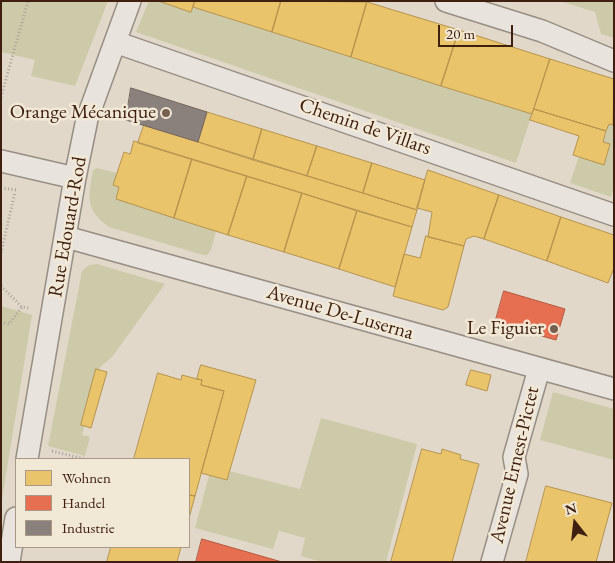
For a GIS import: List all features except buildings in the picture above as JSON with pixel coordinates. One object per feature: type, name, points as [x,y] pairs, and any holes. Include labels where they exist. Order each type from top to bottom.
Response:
[{"type":"street","name":"Rue Edouard-Rod","points":[[36,454],[75,178],[88,119],[130,1]]},
{"type":"street","points":[[446,1],[542,31],[614,61]]},
{"type":"street","name":"Chemin de Villars","points":[[115,42],[614,215]]},
{"type":"street","points":[[1,161],[75,178]]},
{"type":"street","name":"Avenue De-Luserna","points":[[66,237],[614,389]]},
{"type":"street","name":"Avenue Ernest-Pictet","points":[[492,562],[517,474],[514,457],[539,369]]},
{"type":"street","points":[[9,562],[15,524]]},
{"type":"path","points":[[1,97],[28,1]]},
{"type":"path","points":[[1,252],[15,192]]},
{"type":"path","points":[[1,286],[22,307],[36,310]]},
{"type":"path","points":[[1,322],[9,324],[22,307]]},
{"type":"path","points":[[36,454],[75,458]]},
{"type":"shaded area","points":[[1,1],[108,1],[75,86],[31,76],[35,60],[1,52]]},
{"type":"shaded area","points":[[149,1],[159,1],[191,11],[193,7],[532,114],[516,163],[136,32]]},
{"type":"shaded area","points":[[560,1],[614,1],[614,38],[601,34],[595,12]]},
{"type":"shaded area","points":[[609,124],[614,124],[614,187],[611,197],[570,183],[579,156],[604,164],[610,145],[603,142]]},
{"type":"shaded area","points":[[97,168],[117,173],[114,185],[119,187],[116,199],[216,231],[211,250],[207,255],[203,255],[109,227],[96,215],[90,202],[93,170]]},
{"type":"shaded area","points":[[97,264],[165,284],[112,357],[100,367],[82,435],[90,437],[85,456],[48,446],[82,271],[89,265]]},
{"type":"shaded area","points":[[1,306],[32,315],[1,505]]},
{"type":"shaded area","points":[[553,392],[614,409],[614,460],[540,440]]},
{"type":"shaded area","points":[[321,418],[417,444],[386,562],[322,562],[301,556],[305,538],[279,531],[273,549],[195,528],[209,475],[227,480],[229,471],[300,489]]},
{"type":"place","name":"Orange Mécanique","points":[[166,113]]},
{"type":"place","name":"Le Figuier","points":[[554,329]]}]
